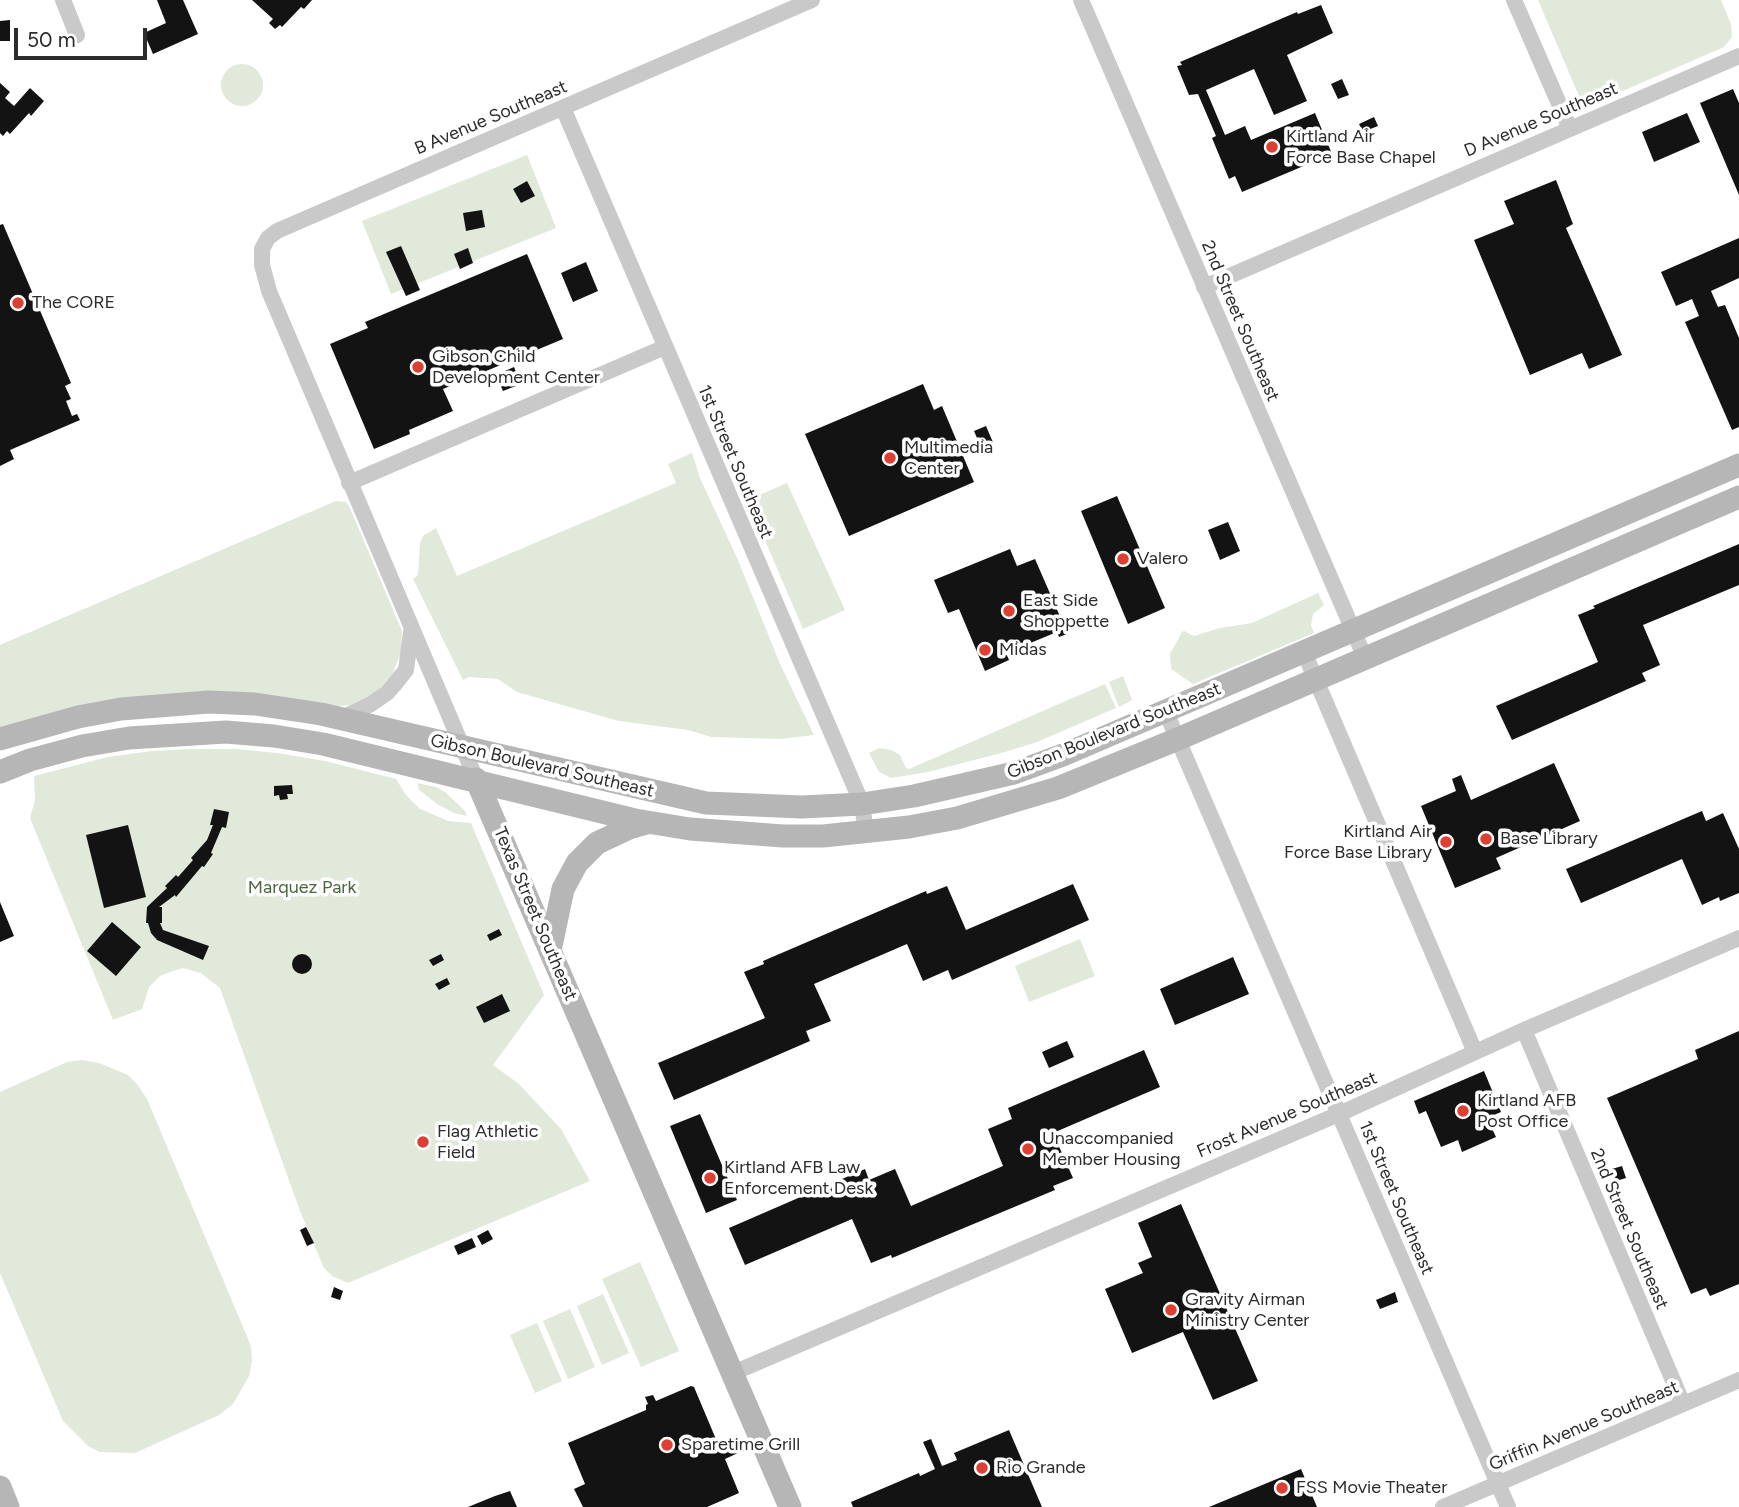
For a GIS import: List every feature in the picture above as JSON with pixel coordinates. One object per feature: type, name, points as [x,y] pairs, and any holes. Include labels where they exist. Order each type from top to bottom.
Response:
[{"type":"main road","name":"Gibson Boulevard Southeast","points":[[0,739],[78,717],[121,709],[209,702],[255,705],[340,719],[706,803],[802,807],[862,804],[952,789],[1014,773],[1166,712],[1739,465]]},
{"type":"main road","name":"Gibson Boulevard Southeast","points":[[0,772],[82,746],[129,738],[226,732],[323,744],[649,822],[690,829],[783,836],[866,832],[945,820],[1058,788],[1739,497]]},
{"type":"main road","name":"Texas Street Southeast","points":[[476,779],[790,1507]]},
{"type":"main road","points":[[550,951],[563,889],[577,863],[597,843],[649,822]]},
{"type":"main road","points":[[0,1487],[8,1507]]},
{"type":"street","points":[[63,0],[77,35]]},
{"type":"street","name":"B Avenue Southeast","points":[[281,321],[269,291],[260,256],[268,238],[277,231],[812,0]]},
{"type":"street","name":"2nd Street Southeast","points":[[1081,0],[1365,658]]},
{"type":"street","points":[[1514,0],[1570,129]]},
{"type":"street","name":"D Avenue Southeast","points":[[1204,287],[1739,56]]},
{"type":"street","name":"1st Street Southeast","points":[[562,108],[862,804],[866,832]]},
{"type":"street","name":"Texas Street Southeast","points":[[281,321],[476,779]]},
{"type":"street","points":[[349,483],[665,347]]},
{"type":"street","points":[[340,719],[387,693],[406,670],[412,629]]},
{"type":"street","points":[[1304,652],[1475,1052]]},
{"type":"street","name":"1st Street Southeast","points":[[1166,712],[1508,1507]]},
{"type":"street","name":"Frost Avenue Southeast","points":[[733,1373],[1339,1114],[1524,1030],[1739,938]]},
{"type":"street","name":"2nd Street Southeast","points":[[1524,1030],[1683,1404]]},
{"type":"street","name":"Griffin Avenue Southeast","points":[[1443,1507],[1739,1380]]},
{"type":"green space","points":[[1538,0],[1721,0],[1731,24],[1732,37],[1724,47],[1602,100],[1588,103],[1579,96]]},
{"type":"green space","points":[[242,64],[257,70],[263,85],[257,100],[242,106],[227,100],[221,85],[227,70]]},
{"type":"green space","points":[[527,155],[556,228],[391,294],[362,221]]},
{"type":"green space","points":[[692,453],[700,478],[738,560],[780,664],[814,735],[781,739],[711,737],[688,730],[619,721],[517,692],[498,679],[469,677],[463,680],[413,579],[418,575],[423,536],[436,528],[457,576],[676,483],[668,464]]},
{"type":"green space","points":[[787,483],[845,610],[803,629],[752,510],[757,496]]},
{"type":"green space","points":[[336,501],[346,502],[350,508],[402,631],[401,652],[392,676],[377,692],[350,705],[338,706],[280,697],[0,730],[0,645]]},
{"type":"green space","points":[[1318,593],[1324,605],[1313,614],[1311,625],[1314,633],[1193,684],[1171,669],[1170,654],[1182,632],[1194,636],[1220,628],[1252,623]]},
{"type":"green space","points":[[1123,676],[1132,700],[1119,707],[1109,682]]},
{"type":"green space","points":[[1105,684],[1116,708],[1037,742],[1005,752],[928,772],[891,778],[879,772],[869,753],[879,748],[891,750],[900,755],[909,769]]},
{"type":"green space","name":"Marquez Park","points":[[192,749],[277,753],[325,761],[396,779],[406,795],[420,809],[448,821],[471,823],[544,995],[493,1065],[519,1084],[561,1129],[590,1181],[348,1283],[332,1276],[324,1268],[300,1211],[220,988],[201,973],[183,968],[160,976],[149,987],[142,1009],[113,1020],[30,818],[35,800],[34,776],[108,757]]},
{"type":"green space","points":[[417,783],[445,792],[467,816],[437,804],[419,790]]},
{"type":"green space","points":[[1080,939],[1095,976],[1029,1002],[1015,966]]},
{"type":"green space","points":[[82,1060],[99,1063],[128,1075],[147,1099],[251,1346],[249,1376],[233,1404],[219,1415],[135,1453],[100,1452],[88,1446],[63,1421],[0,1273],[0,1092],[67,1062]]},
{"type":"green space","points":[[640,1262],[679,1351],[641,1367],[602,1279]]},
{"type":"green space","points":[[603,1294],[629,1353],[602,1365],[577,1306]]},
{"type":"green space","points":[[570,1309],[595,1367],[568,1379],[543,1321]]},
{"type":"green space","points":[[537,1323],[562,1381],[535,1393],[510,1335]]},
{"type":"building","points":[[157,0],[183,0],[198,34],[153,54],[144,33],[166,23]]},
{"type":"building","points":[[252,0],[312,0],[304,9],[301,7],[282,27],[280,25],[275,29],[269,23],[273,19]]},
{"type":"building","points":[[1321,5],[1333,33],[1287,55],[1307,101],[1274,115],[1254,69],[1206,90],[1225,135],[1245,126],[1251,140],[1315,113],[1332,154],[1242,192],[1235,176],[1229,179],[1212,138],[1216,136],[1198,94],[1189,95],[1177,66],[1182,65],[1180,62],[1297,12],[1298,14]]},
{"type":"building","points":[[10,20],[10,41],[0,41],[0,21]]},
{"type":"building","points":[[1342,79],[1349,95],[1338,99],[1331,84]]},
{"type":"building","points":[[0,83],[10,92],[5,98],[14,106],[30,88],[44,101],[10,134],[7,131],[3,136],[0,133]]},
{"type":"building","points":[[1733,89],[1739,103],[1739,195],[1700,103]]},
{"type":"building","points":[[1687,113],[1700,142],[1654,162],[1642,132]]},
{"type":"building","points":[[1374,117],[1378,126],[1363,132],[1359,124]]},
{"type":"building","points":[[1556,180],[1573,224],[1566,228],[1622,355],[1589,369],[1582,353],[1530,375],[1474,240],[1514,224],[1504,201]]},
{"type":"building","points":[[527,181],[535,196],[521,203],[513,189]]},
{"type":"building","points":[[482,210],[485,227],[466,231],[463,213]]},
{"type":"building","name":"The CORE","points":[[3,224],[71,383],[65,386],[71,399],[66,401],[72,416],[77,414],[80,420],[10,450],[14,459],[0,466],[0,225]]},
{"type":"building","points":[[1739,238],[1739,278],[1711,291],[1718,307],[1725,305],[1739,338],[1739,427],[1732,430],[1685,322],[1699,316],[1692,299],[1676,306],[1661,272]]},
{"type":"building","points":[[401,246],[420,290],[406,296],[386,252]]},
{"type":"building","points":[[468,248],[473,263],[460,269],[454,254]]},
{"type":"building","name":"Gibson Child Development Center","points":[[527,254],[563,339],[443,389],[453,411],[374,449],[330,344],[368,328],[365,322]]},
{"type":"building","points":[[586,262],[598,291],[573,302],[561,273]]},
{"type":"building","points":[[514,367],[521,384],[503,391],[496,375]]},
{"type":"building","name":"Multimedia Center","points":[[923,384],[934,410],[942,406],[974,482],[849,536],[805,434]]},
{"type":"building","points":[[986,426],[995,447],[983,452],[974,431]]},
{"type":"building","name":"Valero","points":[[1117,496],[1165,608],[1128,624],[1081,511]]},
{"type":"building","points":[[1228,522],[1240,551],[1220,560],[1208,530]]},
{"type":"building","points":[[1739,544],[1739,585],[1643,625],[1660,665],[1642,673],[1646,681],[1512,740],[1496,706],[1598,662],[1578,615],[1595,608],[1593,606]]},
{"type":"building","name":"East Side Shoppette","points":[[1010,549],[1017,566],[1035,559],[1062,621],[1067,618],[1070,626],[1067,634],[1059,637],[1057,632],[1006,653],[1009,660],[985,671],[959,609],[948,613],[934,580]]},
{"type":"building","name":"Base Library","points":[[1554,763],[1580,821],[1496,858],[1501,869],[1455,888],[1421,806],[1456,791],[1452,779],[1461,775],[1471,800]]},
{"type":"building","points":[[292,785],[293,794],[287,794],[288,799],[280,800],[279,795],[274,796],[274,786]]},
{"type":"building","points":[[214,809],[229,812],[226,828],[222,827],[211,853],[213,854],[176,897],[175,895],[159,907],[162,907],[160,923],[163,930],[209,946],[203,960],[157,940],[146,923],[147,907],[176,875],[178,877],[207,840],[213,825],[210,825]]},
{"type":"building","points":[[1702,811],[1706,821],[1723,813],[1739,849],[1739,893],[1720,901],[1719,897],[1702,905],[1682,859],[1581,903],[1566,869]]},
{"type":"building","points":[[128,825],[146,897],[104,908],[86,835]]},
{"type":"building","points":[[1073,884],[1089,920],[952,980],[948,970],[923,981],[907,944],[814,984],[831,1021],[806,1031],[810,1041],[674,1100],[658,1063],[765,1018],[744,972],[764,964],[763,961],[926,891],[927,894],[947,886],[966,930]]},
{"type":"building","points":[[0,902],[14,936],[0,942]]},
{"type":"building","points":[[112,922],[141,947],[116,976],[87,951]]},
{"type":"building","points":[[499,929],[502,935],[490,941],[487,935]]},
{"type":"building","points":[[298,954],[306,954],[312,964],[306,974],[298,974],[292,968],[292,960]]},
{"type":"building","points":[[441,954],[444,960],[433,966],[429,960]]},
{"type":"building","points":[[1233,957],[1249,994],[1175,1025],[1160,989]]},
{"type":"building","points":[[447,978],[450,984],[439,990],[435,984]]},
{"type":"building","points":[[502,994],[510,1011],[484,1023],[476,1007]]},
{"type":"building","points":[[1739,1031],[1739,1284],[1710,1296],[1706,1288],[1691,1294],[1607,1098],[1698,1059],[1695,1050]]},
{"type":"building","points":[[1067,1041],[1074,1057],[1049,1068],[1042,1052]]},
{"type":"building","name":"Unaccompanied Member Housing","points":[[1144,1050],[1160,1087],[1053,1133],[1073,1178],[1053,1186],[1055,1190],[892,1258],[891,1255],[871,1263],[852,1219],[745,1265],[729,1228],[865,1169],[869,1180],[895,1169],[911,1206],[1003,1166],[988,1129],[1012,1119],[1008,1108]]},
{"type":"building","name":"Kirtland AFB Post Office","points":[[1484,1071],[1501,1112],[1487,1118],[1496,1137],[1462,1152],[1458,1140],[1441,1147],[1426,1111],[1419,1114],[1414,1101]]},
{"type":"building","name":"Kirtland AFB Law Enforcement Desk","points":[[700,1114],[737,1200],[706,1213],[670,1126]]},
{"type":"building","points":[[1622,1166],[1626,1178],[1616,1181],[1612,1169]]},
{"type":"building","name":"Gravity Airman Ministry Center","points":[[1181,1204],[1258,1381],[1213,1400],[1183,1332],[1132,1353],[1105,1289],[1143,1273],[1138,1263],[1152,1257],[1138,1223]]},
{"type":"building","points":[[306,1227],[314,1243],[307,1246],[300,1230]]},
{"type":"building","points":[[488,1230],[493,1239],[482,1245],[477,1236]]},
{"type":"building","points":[[472,1238],[476,1247],[458,1255],[454,1246]]},
{"type":"building","points":[[334,1287],[343,1291],[340,1300],[331,1297]]},
{"type":"building","points":[[1395,1292],[1398,1302],[1380,1309],[1376,1300]]},
{"type":"building","points":[[694,1387],[718,1444],[732,1438],[738,1453],[725,1459],[739,1493],[707,1507],[583,1507],[574,1489],[585,1484],[568,1443],[646,1410],[648,1404],[645,1397],[653,1395],[656,1401]]},
{"type":"building","name":"Rio Grande","points":[[1009,1430],[1042,1507],[853,1507],[851,1502],[919,1473],[920,1476],[935,1469],[923,1442],[931,1439],[942,1466],[957,1460],[954,1453]]},
{"type":"building","name":"FSS Movie Theater","points":[[1301,1469],[1317,1507],[1209,1507]]},
{"type":"building","points":[[510,1491],[517,1507],[468,1507],[495,1496]]},
{"type":"place","name":"Kirtland Air Force Base Chapel","points":[[1272,147]]},
{"type":"place","name":"The CORE","points":[[18,303]]},
{"type":"place","name":"Gibson Child Development Center","points":[[418,367]]},
{"type":"place","name":"Multimedia Center","points":[[890,458]]},
{"type":"place","name":"Valero","points":[[1123,559]]},
{"type":"place","name":"East Side Shoppette","points":[[1009,611]]},
{"type":"place","name":"Midas","points":[[985,650]]},
{"type":"place","name":"Base Library","points":[[1486,839]]},
{"type":"place","name":"Kirtland Air Force Base Library","points":[[1446,842]]},
{"type":"place","name":"Kirtland AFB Post Office","points":[[1463,1111]]},
{"type":"place","name":"Flag Athletic Field","points":[[423,1142]]},
{"type":"place","name":"Unaccompanied Member Housing","points":[[1028,1149]]},
{"type":"place","name":"Kirtland AFB Law Enforcement Desk","points":[[710,1178]]},
{"type":"place","name":"Gravity Airman Ministry Center","points":[[1171,1310]]},
{"type":"place","name":"Sparetime Grill","points":[[667,1445]]},
{"type":"place","name":"Rio Grande","points":[[982,1468]]},
{"type":"place","name":"FSS Movie Theater","points":[[1282,1488]]}]
